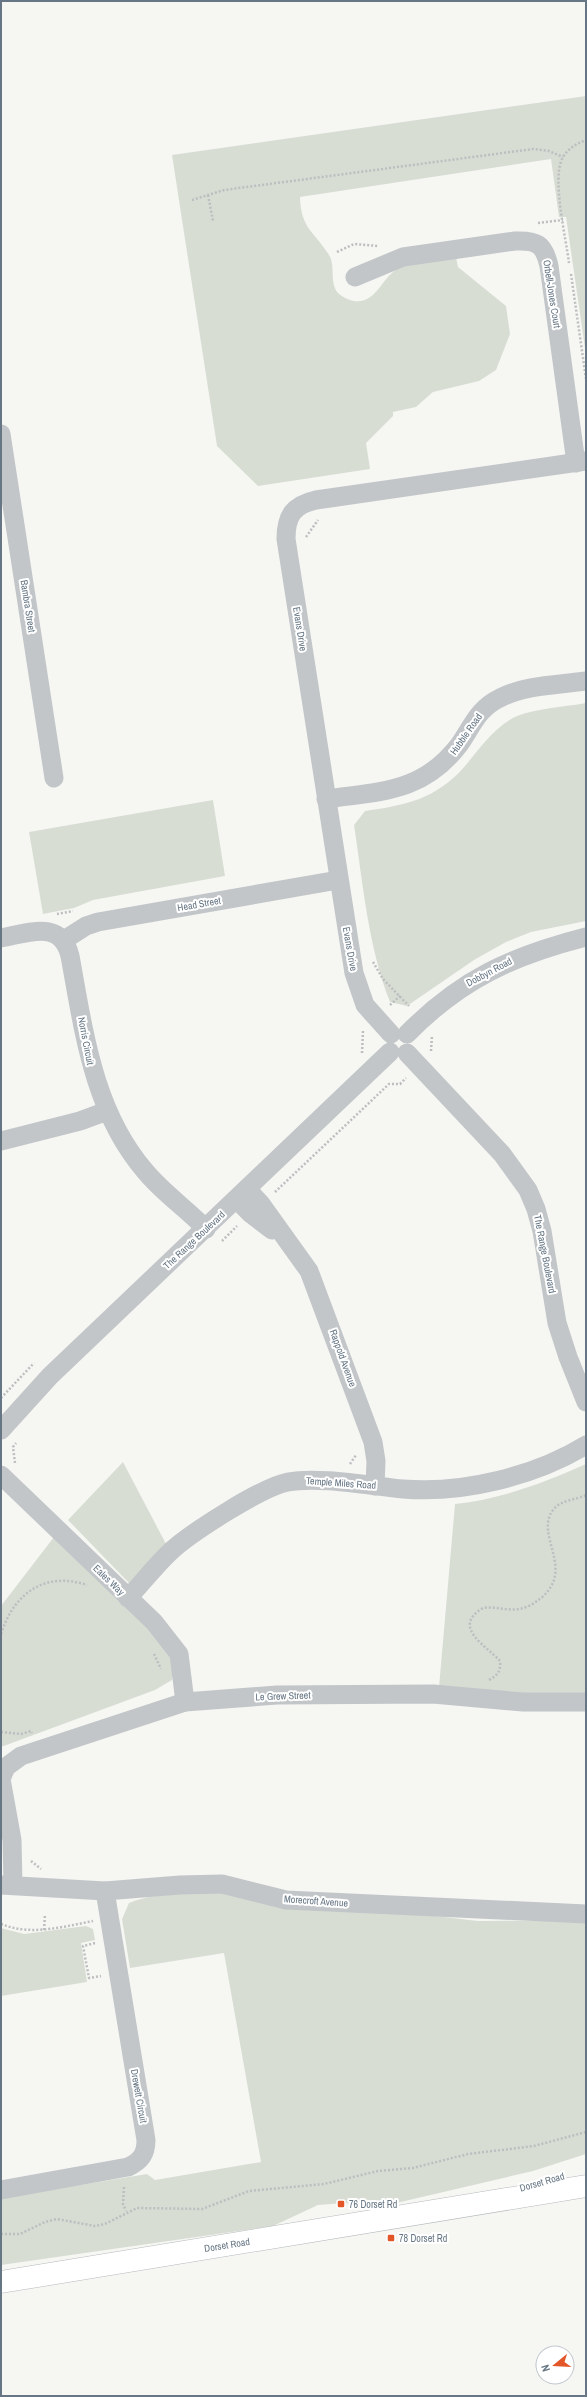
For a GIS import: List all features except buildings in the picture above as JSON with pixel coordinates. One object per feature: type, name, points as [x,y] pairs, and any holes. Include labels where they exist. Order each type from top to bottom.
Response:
[{"type":"main road","name":"Dorset Road","points":[[452,2209],[586,2170]]},
{"type":"main road","name":"Dorset Road","points":[[1,2282],[586,2186]]},
{"type":"street","name":"Orbell-Jones Court","points":[[355,277],[403,257],[515,241],[529,240],[539,245],[546,254],[549,266],[581,462]]},
{"type":"street","name":"Bambra Street","points":[[1,434],[54,778]]},
{"type":"street","name":"Evans Drive","points":[[402,1048],[378,1017],[366,1005],[354,973],[338,880],[286,539],[286,525],[289,514],[304,502],[581,462]]},
{"type":"street","name":"Hubble Road","points":[[326,799],[395,789],[411,784],[431,773],[448,758],[470,724],[486,707],[500,698],[522,690],[586,681]]},
{"type":"street","name":"Head Street","points":[[64,940],[86,926],[98,922],[338,880]]},
{"type":"street","points":[[1,938],[42,931],[53,932],[64,940]]},
{"type":"street","name":"Dobbyn Road","points":[[402,1048],[422,1019],[472,980],[509,961],[549,946],[586,937]]},
{"type":"street","name":"Norris Circuit","points":[[64,940],[70,956],[91,1068],[104,1106],[128,1147],[144,1170],[162,1189],[182,1204],[202,1233]]},
{"type":"street","name":"The Range Boulevard","points":[[1,1430],[50,1376],[242,1195],[402,1048],[502,1154],[528,1190],[536,1209],[542,1231],[558,1323],[568,1357],[586,1402]]},
{"type":"street","points":[[1,1142],[53,1127],[104,1106]]},
{"type":"street","name":"Rappold Avenue","points":[[242,1195],[285,1239],[309,1271],[347,1369],[373,1442],[376,1462],[375,1486]]},
{"type":"street","name":"Temple Miles Road","points":[[128,1598],[180,1543],[257,1494],[287,1482],[301,1480],[426,1489],[485,1484],[545,1464],[586,1445]]},
{"type":"street","name":"Eales Way","points":[[7,1479],[154,1622],[179,1654],[184,1695]]},
{"type":"street","name":"Le Grew Street","points":[[7,1885],[12,1840],[1,1779],[6,1767],[21,1756],[184,1695],[433,1694],[523,1702],[586,1702]]},
{"type":"street","name":"Morecroft Avenue","points":[[7,1885],[105,1890],[222,1884],[286,1900],[586,1914]]},
{"type":"street","name":"Drewett Circuit","points":[[1,2190],[128,2167],[137,2163],[146,2149],[146,2140],[105,1890]]},
{"type":"path","points":[[570,265],[558,179],[563,157],[569,149],[586,140]]},
{"type":"path","points":[[192,200],[224,190],[305,178],[533,149],[550,151],[563,157]]},
{"type":"path","points":[[208,195],[213,221]]},
{"type":"path","points":[[571,273],[586,379]]},
{"type":"path","points":[[307,543],[306,535],[320,517]]},
{"type":"path","points":[[372,960],[376,969],[432,1029],[431,1051]]},
{"type":"path","points":[[357,1058],[362,1054],[362,1032],[400,996]]},
{"type":"path","points":[[216,1246],[389,1084],[400,1084],[402,1048],[431,1051],[437,1057]]},
{"type":"path","points":[[1,1398],[38,1359]]},
{"type":"path","points":[[7,1479],[20,1472],[16,1467],[13,1447],[17,1442]]},
{"type":"path","points":[[342,1483],[346,1469],[359,1450]]},
{"type":"path","points":[[488,1680],[498,1674],[501,1668],[500,1661],[473,1636],[471,1623],[472,1617],[483,1608],[519,1609],[527,1607],[546,1594],[554,1580],[556,1568],[549,1525],[552,1511],[563,1502],[586,1494]]},
{"type":"path","points":[[1,1634],[7,1615],[25,1595],[44,1582],[74,1580],[93,1586]]},
{"type":"path","points":[[151,1648],[165,1678],[184,1695]]},
{"type":"path","points":[[44,1930],[45,1914]]},
{"type":"path","points":[[92,1914],[95,1928]]},
{"type":"path","points":[[1,1924],[17,1930],[44,1930],[94,1921]]},
{"type":"path","points":[[96,1936],[97,1943],[83,1946],[89,1978],[103,1976],[105,1983]]},
{"type":"path","points":[[1,2234],[20,2234],[57,2219],[100,2225],[137,2208],[202,2209],[249,2191],[324,2184],[378,2171],[413,2168],[468,2154],[534,2146],[586,2132]]},
{"type":"shaded area","points":[[586,96],[586,355],[566,217],[559,217],[551,159],[300,197],[303,216],[309,229],[331,259],[335,289],[341,296],[352,301],[362,301],[368,299],[378,290],[391,274],[402,267],[417,263],[456,257],[458,267],[506,306],[510,334],[496,370],[479,381],[433,392],[416,407],[393,412],[393,416],[366,443],[370,469],[258,486],[217,446],[172,155]]},
{"type":"shaded area","points":[[586,703],[586,921],[531,932],[506,942],[474,960],[407,1006],[390,1002],[376,959],[371,937],[354,825],[365,811],[394,806],[420,799],[443,786],[465,766],[495,731],[509,720],[525,713],[542,709]]},
{"type":"shaded area","points":[[213,800],[225,876],[93,900],[74,908],[43,914],[29,832]]},
{"type":"shaded area","points":[[123,1462],[166,1544],[130,1584],[68,1520]]},
{"type":"shaded area","points":[[586,1464],[586,1695],[521,1694],[439,1687],[455,1504],[472,1502],[506,1494],[554,1478]]},
{"type":"shaded area","points":[[54,1537],[165,1644],[174,1662],[172,1680],[155,1690],[1,1747],[1,1606]]},
{"type":"shaded area","points":[[182,1893],[237,1893],[478,1921],[586,1920],[586,2154],[533,2171],[379,2207],[345,2203],[318,2205],[273,2226],[1,2265],[1,2198],[147,2174],[155,2180],[261,2162],[224,1953],[130,1968],[122,1919],[129,1903],[154,1896]]},
{"type":"shaded area","points":[[86,1926],[93,1929],[95,1940],[81,1943],[87,1982],[1,1996],[1,1928],[24,1934]]},
{"type":"place","name":"76 Dorset Rd","points":[[341,2204]]},
{"type":"place","name":"78 Dorset Rd","points":[[391,2238]]}]
